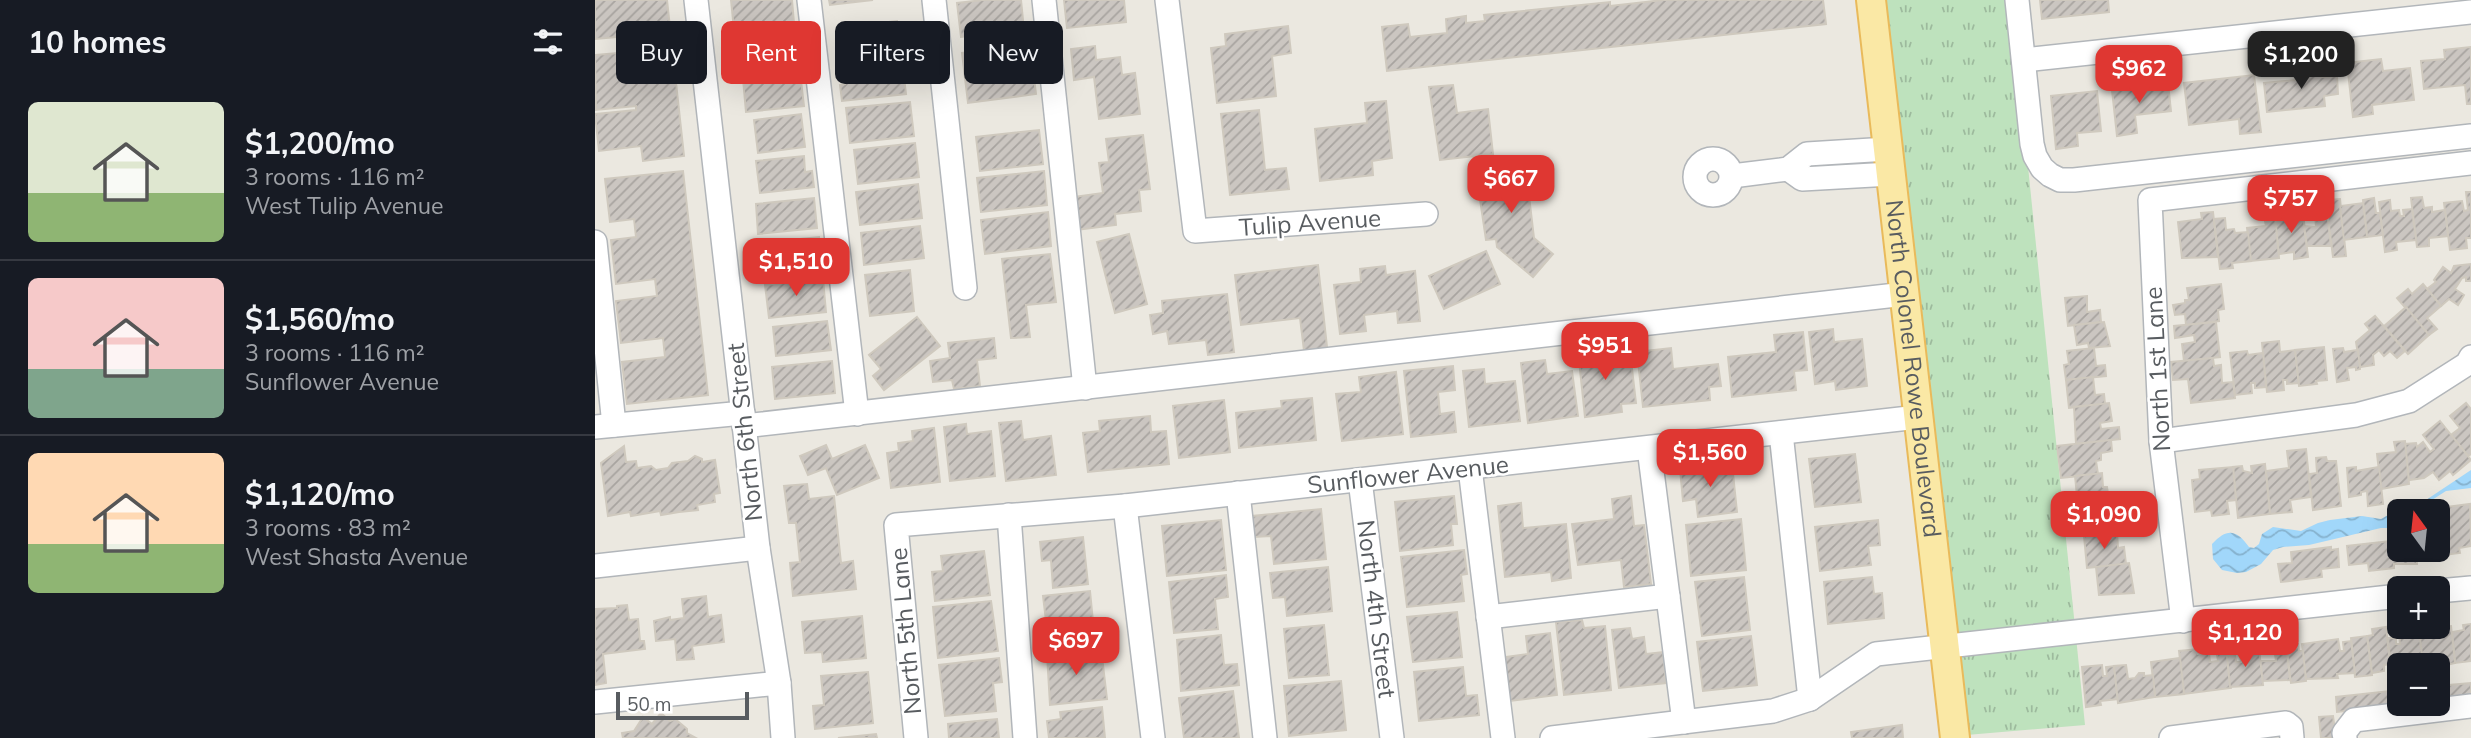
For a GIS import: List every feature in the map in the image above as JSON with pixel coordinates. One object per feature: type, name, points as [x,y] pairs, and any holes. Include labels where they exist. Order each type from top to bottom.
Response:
[{"type":"main road","name":"North Colonel Rowe Boulevard","points":[[1871,0],[1955,738]]},
{"type":"street","name":"North 6th Street","points":[[696,0],[758,548],[779,683],[783,738]]},
{"type":"street","points":[[809,0],[857,414]]},
{"type":"street","points":[[934,0],[965,288]]},
{"type":"street","points":[[1044,0],[1085,388]]},
{"type":"street","name":"Tulip Avenue","points":[[1167,0],[1195,232],[1426,214]]},
{"type":"street","points":[[2017,0],[2035,156],[2042,168],[2060,180],[2471,136]]},
{"type":"street","points":[[2024,60],[2471,12]]},
{"type":"street","points":[[1732,176],[1788,169],[1807,154],[1890,161]]},
{"type":"street","name":"North 1st Lane","points":[[2183,621],[2161,442],[2150,200],[2471,163]]},
{"type":"street","points":[[595,242],[605,426],[857,414],[1905,294]]},
{"type":"street","points":[[2161,442],[2356,415],[2409,401],[2467,364],[2471,357]]},
{"type":"street","name":"Sunflower Avenue","points":[[896,525],[1125,506],[1918,417]]},
{"type":"street","points":[[1781,433],[1810,699]]},
{"type":"street","points":[[1649,448],[1684,722]]},
{"type":"street","points":[[1471,468],[1503,738]]},
{"type":"street","name":"North 4th Street","points":[[1360,480],[1392,738]]},
{"type":"street","points":[[1238,493],[1265,738]]},
{"type":"street","points":[[1125,506],[1153,738]]},
{"type":"street","points":[[1009,515],[1024,738]]},
{"type":"street","name":"North 5th Lane","points":[[896,525],[916,738]]},
{"type":"street","points":[[595,566],[758,548]]},
{"type":"street","points":[[2450,590],[2471,587]]},
{"type":"street","points":[[1488,617],[1668,596]]},
{"type":"street","points":[[1552,738],[1773,711],[1810,699],[1876,654],[2387,597]]},
{"type":"street","points":[[595,702],[779,683]]},
{"type":"street","points":[[2345,738],[2344,733],[2354,720],[2369,716],[2471,706]]},
{"type":"street","points":[[2171,738],[2286,723],[2291,727],[2292,738]]},
{"type":"green space","points":[[1875,0],[2011,0],[2085,725],[1955,736]]},
{"type":"water","points":[[2471,470],[2471,488],[2446,491],[2434,499],[2428,499]]},
{"type":"water","points":[[2362,516],[2381,519],[2387,516],[2387,528],[2273,550],[2261,564],[2246,572],[2222,570],[2213,559],[2212,544],[2227,533],[2236,534],[2249,547],[2254,548],[2259,544],[2262,534],[2273,527],[2301,531],[2330,520]]},
{"type":"building","points":[[595,0],[667,0],[669,21],[616,21],[616,37],[595,39]]},
{"type":"building","points":[[731,0],[792,0],[794,21],[733,21]]},
{"type":"building","points":[[829,0],[873,0],[830,5]]},
{"type":"building","points":[[1021,0],[1023,21],[964,21],[964,37],[961,37],[957,3]]},
{"type":"building","points":[[1064,0],[1124,0],[1126,22],[1067,28]]},
{"type":"building","points":[[1663,0],[1823,0],[1826,24],[1387,71],[1382,27],[1408,24],[1410,37],[1447,33],[1446,19],[1466,16],[1466,23],[1485,21],[1484,15],[1610,2],[1610,6]]},
{"type":"building","points":[[2040,0],[2108,0],[2109,12],[2042,19]]},
{"type":"building","points":[[1288,26],[1291,53],[1272,56],[1276,96],[1217,103],[1211,48],[1226,46],[1225,34]]},
{"type":"building","points":[[1095,46],[1096,60],[1120,57],[1122,75],[1135,73],[1140,114],[1099,119],[1094,77],[1074,80],[1071,49]]},
{"type":"building","points":[[2471,47],[2471,104],[2467,104],[2465,85],[2424,89],[2421,61],[2445,59],[2444,50]]},
{"type":"building","points":[[616,53],[616,84],[676,84],[684,156],[643,161],[641,146],[599,151],[595,114],[636,110],[636,106],[596,110],[595,55]]},
{"type":"building","points":[[2381,59],[2383,71],[2410,68],[2414,100],[2372,105],[2373,114],[2353,117],[2347,63]]},
{"type":"building","points":[[2321,66],[2322,77],[2337,76],[2338,94],[2324,96],[2325,106],[2267,112],[2264,83],[2296,80],[2295,69]]},
{"type":"building","points":[[2254,75],[2261,132],[2240,134],[2239,119],[2189,125],[2184,83]]},
{"type":"building","points":[[2168,83],[2171,111],[2135,115],[2137,133],[2117,136],[2112,90]]},
{"type":"building","points":[[743,84],[801,84],[804,106],[746,112]]},
{"type":"building","points":[[905,84],[906,94],[842,101],[840,85]]},
{"type":"building","points":[[966,84],[1035,84],[1036,94],[968,103]]},
{"type":"building","points":[[1453,85],[1457,113],[1488,109],[1493,154],[1440,160],[1429,87]]},
{"type":"building","points":[[2097,91],[2101,131],[2077,133],[2078,146],[2056,149],[2051,96]]},
{"type":"building","points":[[1386,101],[1392,158],[1372,161],[1373,175],[1320,181],[1315,129],[1367,123],[1365,103]]},
{"type":"building","points":[[910,102],[914,136],[850,143],[846,108]]},
{"type":"building","points":[[1259,110],[1265,170],[1286,168],[1289,189],[1230,195],[1221,114]]},
{"type":"building","points":[[801,114],[805,147],[758,153],[754,120]]},
{"type":"building","points":[[1039,130],[1043,164],[980,171],[976,137]]},
{"type":"building","points":[[1143,135],[1150,189],[1139,190],[1141,211],[1115,214],[1116,225],[1077,230],[1073,197],[1103,193],[1099,163],[1109,162],[1106,139]]},
{"type":"building","points":[[915,143],[919,177],[858,184],[854,150]]},
{"type":"building","points":[[804,156],[805,172],[812,171],[814,187],[760,193],[756,161]]},
{"type":"building","points":[[1525,162],[1534,238],[1553,254],[1533,277],[1497,247],[1496,239],[1486,240],[1477,179],[1489,166]]},
{"type":"building","points":[[683,171],[708,395],[627,404],[622,362],[665,357],[663,338],[621,343],[616,301],[657,296],[655,279],[616,284],[611,240],[636,237],[634,219],[610,222],[605,179]]},
{"type":"building","points":[[1044,171],[1047,205],[981,212],[977,178]]},
{"type":"building","points":[[918,184],[922,218],[860,225],[856,192]]},
{"type":"building","points":[[2466,192],[2471,192],[2471,238],[2466,238],[2467,248],[2450,250],[2444,203],[2462,201],[2464,211],[2468,210]]},
{"type":"building","points":[[2422,197],[2424,208],[2432,207],[2432,212],[2445,210],[2448,236],[2429,238],[2429,246],[2417,247],[2411,198]]},
{"type":"building","points":[[814,198],[817,228],[758,234],[756,204]]},
{"type":"building","points":[[2374,198],[2376,213],[2380,213],[2383,235],[2367,237],[2363,200]]},
{"type":"building","points":[[2340,199],[2346,256],[2333,257],[2327,210],[2330,210],[2329,200]]},
{"type":"building","points":[[2390,200],[2391,211],[2399,210],[2400,216],[2404,216],[2403,210],[2412,209],[2416,240],[2396,242],[2397,250],[2385,252],[2379,202]]},
{"type":"building","points":[[2363,203],[2367,237],[2344,240],[2340,206]]},
{"type":"building","points":[[2284,210],[2285,218],[2303,213],[2308,257],[2294,259],[2294,252],[2279,254],[2274,211]]},
{"type":"building","points":[[1048,212],[1051,246],[985,254],[981,220]]},
{"type":"building","points":[[2213,212],[2218,257],[2182,258],[2178,222],[2202,219],[2201,213]]},
{"type":"building","points":[[2327,212],[2331,246],[2307,246],[2304,226],[2316,227],[2315,213]]},
{"type":"building","points":[[2275,215],[2279,258],[2251,261],[2247,228],[2266,226],[2264,216]]},
{"type":"building","points":[[2225,218],[2226,230],[2234,229],[2235,233],[2248,232],[2251,261],[2232,263],[2233,268],[2220,269],[2214,219]]},
{"type":"building","points":[[920,226],[924,258],[864,265],[861,233]]},
{"type":"building","points":[[1129,234],[1147,304],[1115,313],[1097,242]]},
{"type":"building","points":[[819,237],[822,270],[762,276],[759,243]]},
{"type":"building","points":[[1486,251],[1500,284],[1444,309],[1429,276]]},
{"type":"building","points":[[1050,254],[1056,302],[1026,305],[1030,337],[1011,338],[1002,259]]},
{"type":"building","points":[[2471,264],[2471,281],[2466,281],[2466,277],[2462,278],[2455,289],[2464,295],[2458,305],[2449,299],[2441,306],[2427,289],[2436,282],[2434,280],[2443,267],[2451,273],[2454,266]]},
{"type":"building","points":[[1318,265],[1328,356],[1305,359],[1300,318],[1241,325],[1235,275]]},
{"type":"building","points":[[1385,266],[1386,275],[1415,271],[1420,321],[1398,323],[1397,311],[1364,315],[1366,331],[1340,334],[1334,285],[1361,282],[1360,269]]},
{"type":"building","points":[[910,270],[914,311],[870,316],[865,275]]},
{"type":"building","points":[[823,279],[826,312],[769,318],[765,285]]},
{"type":"building","points":[[2221,284],[2224,309],[2218,310],[2219,321],[2186,325],[2185,314],[2175,315],[2173,305],[2189,300],[2187,288]]},
{"type":"building","points":[[2423,284],[2441,306],[2427,318],[2437,329],[2429,335],[2397,298],[2408,289],[2412,294]]},
{"type":"building","points":[[1227,294],[1234,352],[1208,355],[1206,340],[1169,344],[1167,331],[1153,334],[1150,315],[1163,313],[1162,301]]},
{"type":"building","points":[[2087,296],[2087,312],[2100,310],[2101,322],[2068,326],[2065,298]]},
{"type":"building","points":[[2406,307],[2429,335],[2408,354],[2384,326]]},
{"type":"building","points":[[2375,316],[2405,351],[2397,358],[2390,351],[2384,356],[2379,350],[2373,355],[2374,365],[2360,367],[2356,342],[2370,330],[2365,324]]},
{"type":"building","points":[[917,317],[940,346],[884,390],[873,376],[881,369],[869,355]]},
{"type":"building","points":[[827,321],[831,350],[776,356],[773,327]]},
{"type":"building","points":[[2104,322],[2110,346],[2089,348],[2088,343],[2077,345],[2074,325]]},
{"type":"building","points":[[2216,322],[2220,357],[2184,361],[2182,344],[2195,342],[2194,335],[2175,338],[2174,326]]},
{"type":"building","points":[[1833,329],[1834,342],[1862,339],[1867,386],[1836,390],[1835,381],[1815,384],[1809,332]]},
{"type":"building","points":[[1803,332],[1807,370],[1794,371],[1796,390],[1732,397],[1728,357],[1776,352],[1774,335]]},
{"type":"building","points":[[994,338],[996,358],[977,360],[980,386],[954,389],[952,380],[933,382],[930,361],[950,358],[948,343]]},
{"type":"building","points":[[2279,341],[2280,352],[2295,350],[2299,383],[2287,384],[2287,380],[2283,380],[2284,390],[2267,392],[2262,343]]},
{"type":"building","points":[[1613,346],[1615,362],[1631,360],[1636,403],[1621,404],[1622,412],[1585,417],[1578,351]]},
{"type":"building","points":[[2324,347],[2327,380],[2299,386],[2295,350]]},
{"type":"building","points":[[1671,348],[1673,369],[1718,364],[1721,386],[1709,387],[1710,400],[1643,407],[1637,352]]},
{"type":"building","points":[[2094,348],[2096,366],[2105,365],[2106,376],[2066,380],[2064,365],[2069,364],[2067,351]]},
{"type":"building","points":[[2343,348],[2344,352],[2358,350],[2360,369],[2347,368],[2349,380],[2337,382],[2333,349]]},
{"type":"building","points":[[2247,351],[2248,355],[2263,353],[2266,387],[2255,388],[2255,383],[2251,383],[2252,393],[2235,395],[2230,353]]},
{"type":"building","points":[[2213,358],[2214,366],[2221,365],[2222,383],[2233,382],[2235,398],[2191,403],[2188,379],[2173,380],[2171,362]]},
{"type":"building","points":[[1545,360],[1547,374],[1572,371],[1578,416],[1528,423],[1521,363]]},
{"type":"building","points":[[832,361],[835,393],[775,399],[772,367]]},
{"type":"building","points":[[1453,366],[1455,390],[1438,392],[1440,414],[1454,412],[1456,432],[1411,437],[1404,371]]},
{"type":"building","points":[[1484,369],[1485,384],[1515,381],[1520,421],[1469,427],[1463,371]]},
{"type":"building","points":[[1396,372],[1403,434],[1342,441],[1336,394],[1361,392],[1359,377]]},
{"type":"building","points":[[2093,377],[2095,395],[2104,394],[2105,404],[2069,408],[2066,380]]},
{"type":"building","points":[[1312,398],[1316,440],[1239,448],[1236,413],[1282,408],[1281,401]]},
{"type":"building","points":[[1224,400],[1230,452],[1179,458],[1173,406]]},
{"type":"building","points":[[2109,403],[2112,421],[2100,423],[2101,429],[2119,427],[2120,439],[2076,444],[2074,407]]},
{"type":"building","points":[[2466,403],[2471,409],[2471,454],[2468,456],[2451,435],[2460,428],[2450,416]]},
{"type":"building","points":[[1150,416],[1151,432],[1166,431],[1169,464],[1088,472],[1083,433],[1100,431],[1099,421]]},
{"type":"building","points":[[1021,421],[1023,440],[1051,436],[1056,475],[1006,481],[999,423]]},
{"type":"building","points":[[2440,421],[2471,460],[2453,475],[2450,471],[2439,480],[2433,472],[2424,478],[2409,480],[2405,444],[2416,443],[2417,447],[2423,442],[2430,452],[2434,449],[2423,435]]},
{"type":"building","points":[[966,424],[967,434],[991,431],[995,476],[950,481],[944,427]]},
{"type":"building","points":[[934,428],[940,482],[891,488],[887,453],[899,451],[898,443],[913,441],[912,431]]},
{"type":"building","points":[[2111,440],[2112,451],[2101,453],[2101,460],[2096,461],[2098,474],[2061,478],[2057,446]]},
{"type":"building","points":[[2405,441],[2409,484],[2381,489],[2377,454],[2396,452],[2394,442]]},
{"type":"building","points":[[826,445],[832,459],[865,445],[879,478],[837,495],[826,468],[808,475],[800,456]]},
{"type":"building","points":[[624,446],[626,462],[636,461],[637,468],[668,468],[672,463],[688,461],[695,456],[702,459],[702,462],[715,460],[720,493],[714,494],[715,502],[697,505],[698,510],[661,515],[660,511],[631,516],[630,512],[608,516],[601,463]]},
{"type":"building","points":[[2306,449],[2311,497],[2290,500],[2292,512],[2270,514],[2266,471],[2289,468],[2287,451]]},
{"type":"building","points":[[1855,454],[1861,502],[1815,507],[1809,459]]},
{"type":"building","points":[[2326,457],[2327,461],[2336,461],[2341,506],[2313,510],[2309,474],[2317,473],[2316,458]]},
{"type":"building","points":[[1732,464],[1737,512],[1698,517],[1696,499],[1683,501],[1680,469]]},
{"type":"building","points":[[2265,464],[2270,514],[2238,518],[2233,467],[2242,466],[2243,471],[2252,473],[2251,466]]},
{"type":"building","points":[[2233,467],[2236,500],[2227,501],[2229,514],[2212,516],[2211,510],[2195,512],[2192,480],[2200,479],[2199,470]]},
{"type":"building","points":[[2356,467],[2356,471],[2379,467],[2383,504],[2368,506],[2367,491],[2349,497],[2347,468]]},
{"type":"building","points":[[2102,473],[2103,487],[2107,487],[2108,494],[2119,493],[2120,504],[2071,509],[2069,497],[2077,496],[2075,476]]},
{"type":"building","points":[[807,484],[809,499],[834,496],[841,563],[853,561],[856,589],[793,596],[790,563],[800,562],[796,523],[789,523],[784,486]]},
{"type":"building","points":[[1454,496],[1457,524],[1451,524],[1453,545],[1400,551],[1395,502]]},
{"type":"building","points":[[1631,496],[1634,526],[1644,525],[1651,584],[1624,587],[1621,560],[1578,565],[1572,524],[1614,519],[1612,499]]},
{"type":"building","points":[[1521,503],[1523,528],[1566,524],[1571,578],[1552,581],[1551,572],[1505,577],[1498,506]]},
{"type":"building","points":[[2470,504],[2471,546],[2459,548],[2460,553],[2450,554],[2450,506]]},
{"type":"building","points":[[2109,505],[2110,517],[2100,518],[2102,534],[2084,536],[2077,509]]},
{"type":"building","points":[[1321,509],[1326,559],[1274,564],[1271,536],[1254,537],[1252,516]]},
{"type":"building","points":[[1741,519],[1746,570],[1691,576],[1686,525]]},
{"type":"building","points":[[1221,520],[1226,570],[1167,576],[1162,526]]},
{"type":"building","points":[[1878,520],[1880,545],[1868,546],[1871,565],[1820,571],[1815,527]]},
{"type":"building","points":[[2117,532],[2118,548],[2124,547],[2126,564],[2087,568],[2084,536]]},
{"type":"building","points":[[1083,537],[1088,584],[1053,588],[1051,560],[1042,561],[1040,542]]},
{"type":"building","points":[[2387,541],[2387,562],[2417,564],[2394,564],[2394,568],[2369,571],[2368,563],[2349,565],[2347,546]]},
{"type":"building","points":[[2331,547],[2331,550],[2338,549],[2339,567],[2321,569],[2322,577],[2281,582],[2278,564],[2292,563],[2291,552]]},
{"type":"building","points":[[1464,550],[1467,574],[1461,575],[1464,601],[1407,607],[1401,557]]},
{"type":"building","points":[[984,551],[990,595],[935,601],[932,572],[943,571],[941,556]]},
{"type":"building","points":[[2129,563],[2134,593],[2099,595],[2096,567]]},
{"type":"building","points":[[1328,567],[1332,611],[1287,616],[1285,597],[1273,598],[1270,573]]},
{"type":"building","points":[[1226,575],[1228,597],[1215,599],[1218,629],[1174,633],[1169,582]]},
{"type":"building","points":[[1744,577],[1750,630],[1702,636],[1695,582]]},
{"type":"building","points":[[1872,577],[1874,594],[1882,593],[1884,618],[1828,624],[1824,582]]},
{"type":"building","points":[[1090,591],[1095,642],[1049,646],[1043,596]]},
{"type":"building","points":[[706,596],[708,617],[721,615],[724,642],[692,646],[694,659],[677,660],[675,639],[656,641],[654,621],[670,617],[670,620],[684,618],[682,599]]},
{"type":"building","points":[[991,601],[998,651],[938,658],[933,607]]},
{"type":"building","points":[[627,605],[629,620],[638,619],[640,641],[644,641],[645,649],[603,654],[606,683],[595,685],[595,609]]},
{"type":"building","points":[[1457,612],[1462,657],[1413,662],[1407,617]]},
{"type":"building","points":[[862,616],[866,658],[823,662],[822,652],[805,653],[802,622]]},
{"type":"building","points":[[1582,620],[1584,628],[1605,626],[1611,690],[1564,695],[1556,622]]},
{"type":"building","points":[[2471,624],[2471,661],[2455,663],[2452,632],[2464,630],[2463,625]]},
{"type":"building","points":[[1324,625],[1329,675],[1289,678],[1284,629]]},
{"type":"building","points":[[2450,626],[2455,663],[2450,664],[2450,653],[2422,653],[2420,639],[2450,639]]},
{"type":"building","points":[[2386,627],[2389,653],[2384,671],[2372,673],[2367,636],[2373,635],[2372,629]]},
{"type":"building","points":[[1630,628],[1632,639],[1644,637],[1646,654],[1663,652],[1666,683],[1619,688],[1612,630]]},
{"type":"building","points":[[1550,633],[1557,695],[1510,701],[1505,657],[1528,654],[1526,636]]},
{"type":"building","points":[[1221,635],[1224,665],[1237,664],[1239,685],[1181,691],[1177,640]]},
{"type":"building","points":[[1751,636],[1757,685],[1703,691],[1697,642]]},
{"type":"building","points":[[2367,636],[2372,675],[2355,677],[2351,638]]},
{"type":"building","points":[[2338,639],[2340,651],[2344,651],[2343,642],[2351,641],[2355,673],[2337,674],[2338,678],[2306,679],[2302,644]]},
{"type":"building","points":[[2388,639],[2396,639],[2396,644],[2400,644],[2400,639],[2420,639],[2422,653],[2389,653]]},
{"type":"building","points":[[2298,644],[2299,651],[2303,651],[2306,681],[2291,683],[2286,645]]},
{"type":"building","points":[[2286,645],[2290,680],[2262,681],[2260,661],[2276,661],[2274,647]]},
{"type":"building","points":[[1101,648],[1107,699],[1050,705],[1047,654]]},
{"type":"building","points":[[2198,649],[2198,654],[2209,653],[2210,662],[2218,661],[2217,654],[2227,652],[2231,688],[2184,694],[2179,651]]},
{"type":"building","points":[[2259,649],[2263,685],[2230,687],[2227,656],[2235,655],[2236,662],[2241,662],[2239,651]]},
{"type":"building","points":[[999,658],[1002,682],[993,683],[996,711],[945,716],[939,665]]},
{"type":"building","points":[[2180,658],[2184,694],[2155,697],[2151,662]]},
{"type":"building","points":[[2102,665],[2103,676],[2107,676],[2106,667],[2114,666],[2118,699],[2100,701],[2101,705],[2086,707],[2082,667]]},
{"type":"building","points":[[2126,665],[2128,679],[2135,678],[2139,673],[2144,673],[2144,676],[2153,675],[2155,697],[2118,703],[2114,666]]},
{"type":"building","points":[[1463,667],[1466,696],[1477,695],[1479,715],[1419,721],[1414,672]]},
{"type":"building","points":[[868,672],[873,723],[815,729],[813,706],[824,705],[821,676]]},
{"type":"building","points":[[1341,681],[1346,730],[1289,736],[1284,686]]},
{"type":"building","points":[[2471,683],[2471,697],[2450,700],[2450,685]]},
{"type":"building","points":[[1233,691],[1239,738],[1184,738],[1179,698]]},
{"type":"building","points":[[2387,691],[2387,707],[2337,712],[2336,697]]},
{"type":"building","points":[[1102,707],[1105,738],[1049,738],[1047,721],[1061,719],[1060,712]]},
{"type":"building","points":[[661,713],[670,721],[675,719],[687,729],[687,733],[696,738],[623,738],[622,733],[634,731],[643,717],[652,724]]},
{"type":"building","points":[[2333,716],[2336,738],[2321,738],[2319,717]]},
{"type":"building","points":[[997,719],[999,738],[949,738],[948,724]]},
{"type":"building","points":[[1902,725],[1903,738],[1852,738],[1851,732]]},
{"type":"building","points":[[876,734],[877,738],[838,738]]}]
